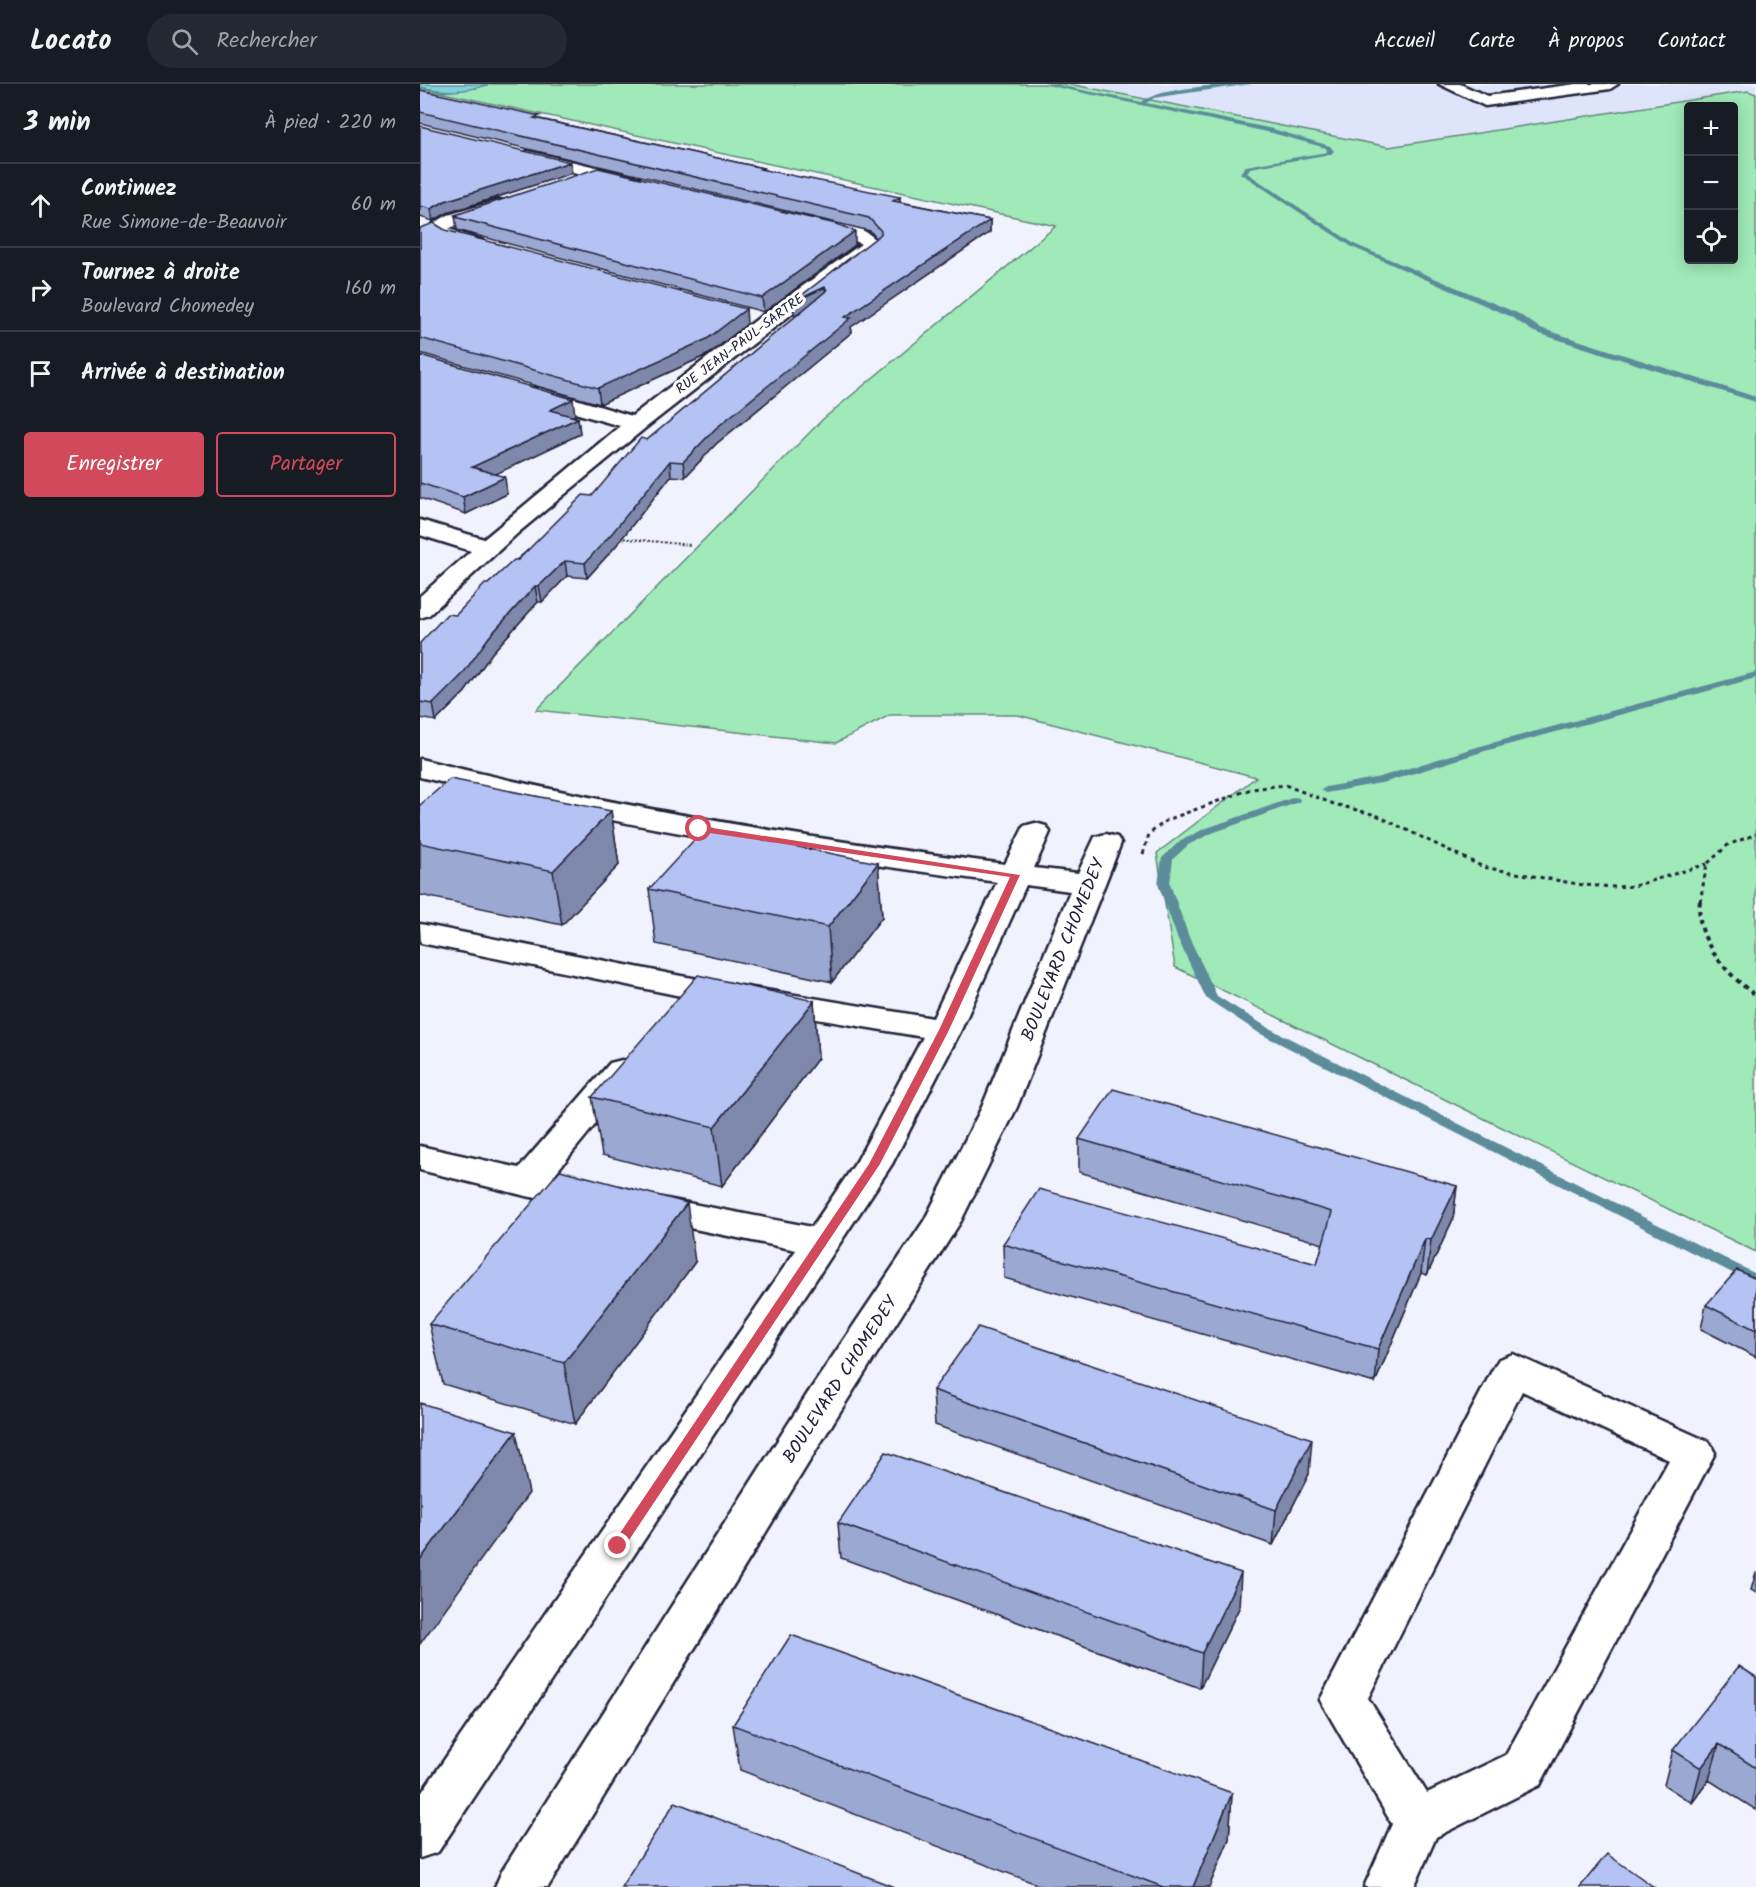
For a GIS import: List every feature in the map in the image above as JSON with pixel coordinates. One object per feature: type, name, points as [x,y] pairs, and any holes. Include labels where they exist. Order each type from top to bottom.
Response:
[{"type":"street","points":[[1447,84],[1485,101],[1610,84]]},
{"type":"street","points":[[507,151],[653,186]]},
{"type":"street","points":[[570,182],[597,173]]},
{"type":"street","points":[[499,250],[446,236],[439,230],[443,224],[454,219],[517,199]]},
{"type":"street","name":"RUE JEAN-PAUL-SARTRE","points":[[420,609],[488,548],[636,424],[766,321],[871,245],[867,239],[857,235],[788,218]]},
{"type":"street","points":[[744,316],[766,321]]},
{"type":"street","points":[[508,386],[636,424]]},
{"type":"street","points":[[420,527],[488,548]]},
{"type":"street","points":[[420,768],[498,788],[679,825],[1090,884]]},
{"type":"street","points":[[420,1836],[823,1242],[895,1128],[944,1030],[1035,832]]},
{"type":"street","name":"BOULEVARD CHOMEDEY","points":[[520,1887],[824,1402],[924,1253],[986,1141],[1090,884],[1125,849]]},
{"type":"street","points":[[421,933],[694,988],[944,1030]]},
{"type":"street","points":[[671,1014],[694,988]]},
{"type":"street","points":[[526,1184],[640,1050]]},
{"type":"street","points":[[420,1158],[526,1184],[823,1242]]},
{"type":"street","points":[[1389,1887],[1418,1822],[1523,1770],[1694,1454],[1513,1369],[1344,1700],[1418,1822]]},
{"type":"path","points":[[619,538],[690,545]]},
{"type":"path","points":[[1125,849],[1167,820],[1251,789],[1285,785],[1334,804],[1376,815],[1483,867],[1583,885],[1625,886],[1707,864],[1728,845],[1756,834]]},
{"type":"path","points":[[1707,864],[1698,915],[1708,946],[1736,981],[1756,996]]},
{"type":"shaded area","points":[[1069,84],[1756,84],[1756,94],[1748,91],[1389,147]]},
{"type":"green space","points":[[490,84],[1069,84],[1389,147],[1748,91],[1756,94],[1756,1252],[1175,967],[1157,853],[1256,777],[1018,715],[890,715],[836,743],[536,710],[823,419],[1056,226],[420,88],[440,92]]},
{"type":"water","points":[[420,84],[490,84],[472,89],[447,91],[420,87]]},
{"type":"building","points":[[420,90],[540,116],[534,118],[763,168],[760,169],[900,197],[893,201],[990,220],[845,317],[851,318],[715,429],[683,462],[670,461],[585,563],[565,561],[539,586],[535,586],[489,637],[462,675],[433,704],[420,702],[420,643],[447,614],[456,615],[485,584],[488,584],[514,560],[518,560],[583,495],[592,496],[641,438],[647,440],[827,290],[825,287],[793,302],[881,234],[881,231],[869,218],[420,112]]},
{"type":"building","points":[[420,126],[570,162],[445,201],[431,209],[420,206]]},
{"type":"building","points":[[598,168],[836,224],[855,231],[762,298],[455,217],[459,216],[455,215]]},
{"type":"building","points":[[434,223],[445,230],[746,309],[707,339],[598,388],[420,338],[420,228]]},
{"type":"building","points":[[420,355],[573,399],[550,410],[578,418],[472,467],[505,477],[463,497],[420,483]]},
{"type":"building","points":[[450,779],[611,811],[553,871],[420,843],[420,805]]},
{"type":"building","points":[[705,828],[878,863],[828,927],[649,889]]},
{"type":"building","points":[[698,975],[814,1001],[714,1127],[592,1097]]},
{"type":"building","points":[[1113,1089],[1457,1186],[1431,1240],[1425,1239],[1378,1349],[1003,1244],[1039,1189],[1317,1264],[1332,1212],[1079,1139]]},
{"type":"building","points":[[560,1170],[687,1203],[564,1363],[429,1324]]},
{"type":"building","points":[[1737,1270],[1756,1279],[1756,1330],[1706,1305]]},
{"type":"building","points":[[978,1327],[1312,1439],[1276,1510],[933,1390]]},
{"type":"building","points":[[420,1403],[516,1432],[420,1560]]},
{"type":"building","points":[[886,1452],[1241,1573],[1202,1653],[838,1523]]},
{"type":"building","points":[[791,1635],[1232,1793],[1193,1887],[1163,1887],[733,1725]]},
{"type":"building","points":[[1739,1666],[1756,1677],[1756,1768],[1719,1744],[1701,1768],[1673,1750]]},
{"type":"building","points":[[675,1802],[894,1887],[621,1887]]},
{"type":"building","points":[[1607,1854],[1654,1887],[1580,1887]]},
{"type":"waterway","points":[[1045,84],[1273,131],[1328,147],[1331,151],[1329,153],[1248,167],[1243,173],[1354,246],[1514,315],[1537,330],[1756,400]]},
{"type":"waterway","points":[[1143,103],[1152,97],[1166,94],[1249,84]]},
{"type":"waterway","points":[[1326,790],[1382,780],[1481,749],[1756,675]]},
{"type":"waterway","points":[[1295,800],[1208,831],[1184,843],[1168,858],[1164,884],[1183,937],[1212,998],[1263,1030],[1756,1280]]},
{"type":"route","points":[[618,1546],[874,1164],[895,1128],[944,1030],[1016,875],[699,829]]}]
